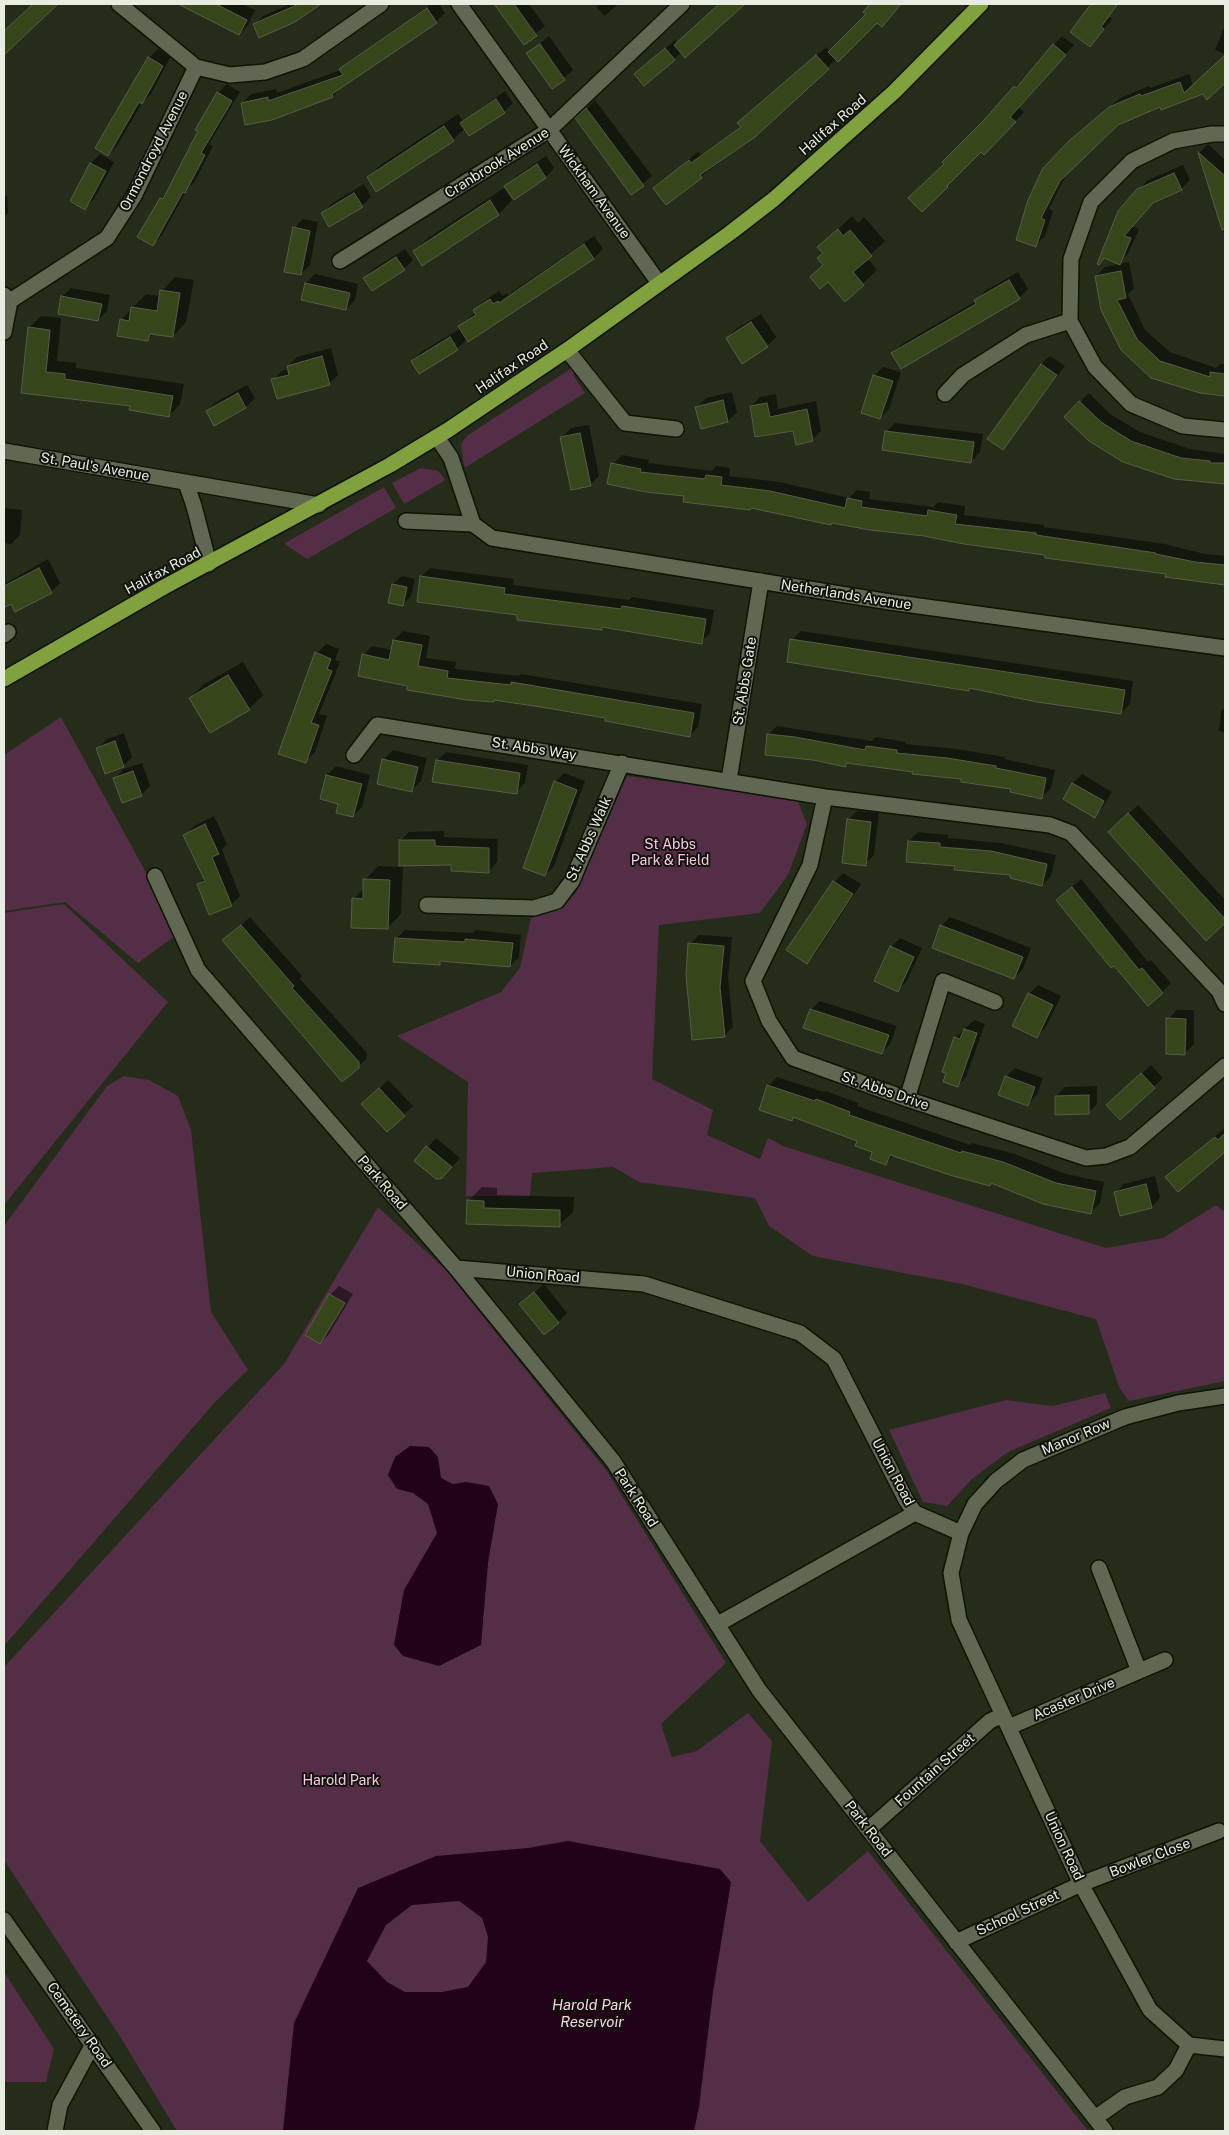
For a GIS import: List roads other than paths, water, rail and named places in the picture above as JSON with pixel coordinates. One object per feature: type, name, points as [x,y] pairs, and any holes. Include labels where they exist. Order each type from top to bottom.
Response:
[{"type":"highway","name":"Halifax Road","points":[[4,679],[164,587],[319,505],[437,437],[567,350],[774,199],[894,92],[982,4]]},
{"type":"street","points":[[119,4],[196,67],[230,75],[265,72],[303,59],[381,4]]},
{"type":"street","name":"Wickham Avenue","points":[[458,4],[659,283]]},
{"type":"street","name":"Cranbrook Avenue","points":[[340,261],[549,130],[682,4]]},
{"type":"street","name":"Ormondroyd Avenue","points":[[7,298],[107,238],[134,196],[196,67]]},
{"type":"street","points":[[1225,134],[1212,134],[1173,141],[1132,161],[1091,202],[1071,259],[1070,321],[1095,367],[1131,404],[1183,426],[1225,430]]},
{"type":"street","points":[[4,332],[7,298]]},
{"type":"street","points":[[945,394],[963,375],[1026,335],[1070,321]]},
{"type":"street","points":[[567,350],[625,423],[676,429]]},
{"type":"street","points":[[406,521],[473,524],[451,458],[437,437]]},
{"type":"street","name":"St. Paul's Avenue","points":[[4,451],[319,505]]},
{"type":"street","points":[[186,483],[209,564]]},
{"type":"street","name":"Netherlands Avenue","points":[[473,524],[492,538],[890,602],[1225,648]]},
{"type":"street","name":"St. Abbs Gate","points":[[729,780],[761,581]]},
{"type":"street","name":"St. Abbs Way","points":[[354,755],[377,725],[729,780]]},
{"type":"street","name":"St. Abbs Walk","points":[[427,905],[534,908],[557,901],[572,881],[622,763]]},
{"type":"street","points":[[729,780],[825,797],[1050,825],[1071,834],[1219,991],[1225,1004]]},
{"type":"street","name":"St. Abbs Drive","points":[[825,797],[810,865],[753,981],[769,1021],[793,1058],[907,1099],[1086,1158],[1106,1156],[1130,1147],[1223,1070],[1225,1066]]},
{"type":"street","name":"Park Road","points":[[155,876],[198,970],[456,1268],[613,1461],[759,1690],[1105,2131]]},
{"type":"street","points":[[907,1099],[939,979],[995,1002]]},
{"type":"street","name":"Union Road","points":[[456,1268],[644,1284],[800,1332],[834,1359],[906,1500],[915,1513],[961,1533],[951,1572],[958,1620],[1081,1884],[1150,2010],[1189,2045]]},
{"type":"street","name":"Manor Row","points":[[961,1533],[975,1504],[996,1481],[1022,1460],[1125,1417],[1178,1403],[1225,1396]]},
{"type":"street","points":[[718,1624],[915,1513]]},
{"type":"street","points":[[1099,1568],[1140,1671]]},
{"type":"street","name":"Acaster Drive","points":[[1006,1721],[1165,1660]]},
{"type":"street","name":"Fountain Street","points":[[869,1829],[990,1721],[1006,1721]]},
{"type":"street","name":"Bowler Close","points":[[1081,1884],[1219,1831]]},
{"type":"street","name":"School Street","points":[[956,1942],[1081,1884]]},
{"type":"street","name":"Cemetery Road","points":[[4,1920],[153,2131]]},
{"type":"street","points":[[55,2131],[60,2105],[92,2044]]},
{"type":"street","points":[[1095,2118],[1125,2097],[1158,2087],[1176,2070],[1189,2045],[1225,2049]]},
{"type":"water","points":[[410,1446],[429,1447],[438,1457],[441,1478],[453,1484],[466,1482],[489,1486],[498,1504],[488,1563],[481,1645],[439,1666],[403,1656],[394,1645],[404,1590],[437,1533],[428,1504],[413,1493],[397,1489],[388,1475],[395,1457]]},
{"type":"water","name":"Harold Park Reservoir","points":[[568,1841],[720,1869],[731,1882],[713,1992],[699,2107],[694,2131],[283,2131],[294,2023],[358,1888],[436,1856],[528,1848]],"holes":[[[459,1901],[482,1918],[488,1937],[486,1962],[468,1987],[442,1992],[405,1992],[387,1982],[367,1961],[386,1925],[412,1905]]]},
{"type":"park label","name":"St Abbs Park & Field","points":[[670,854]]},
{"type":"park label","name":"Harold Park","points":[[341,1781]]}]
